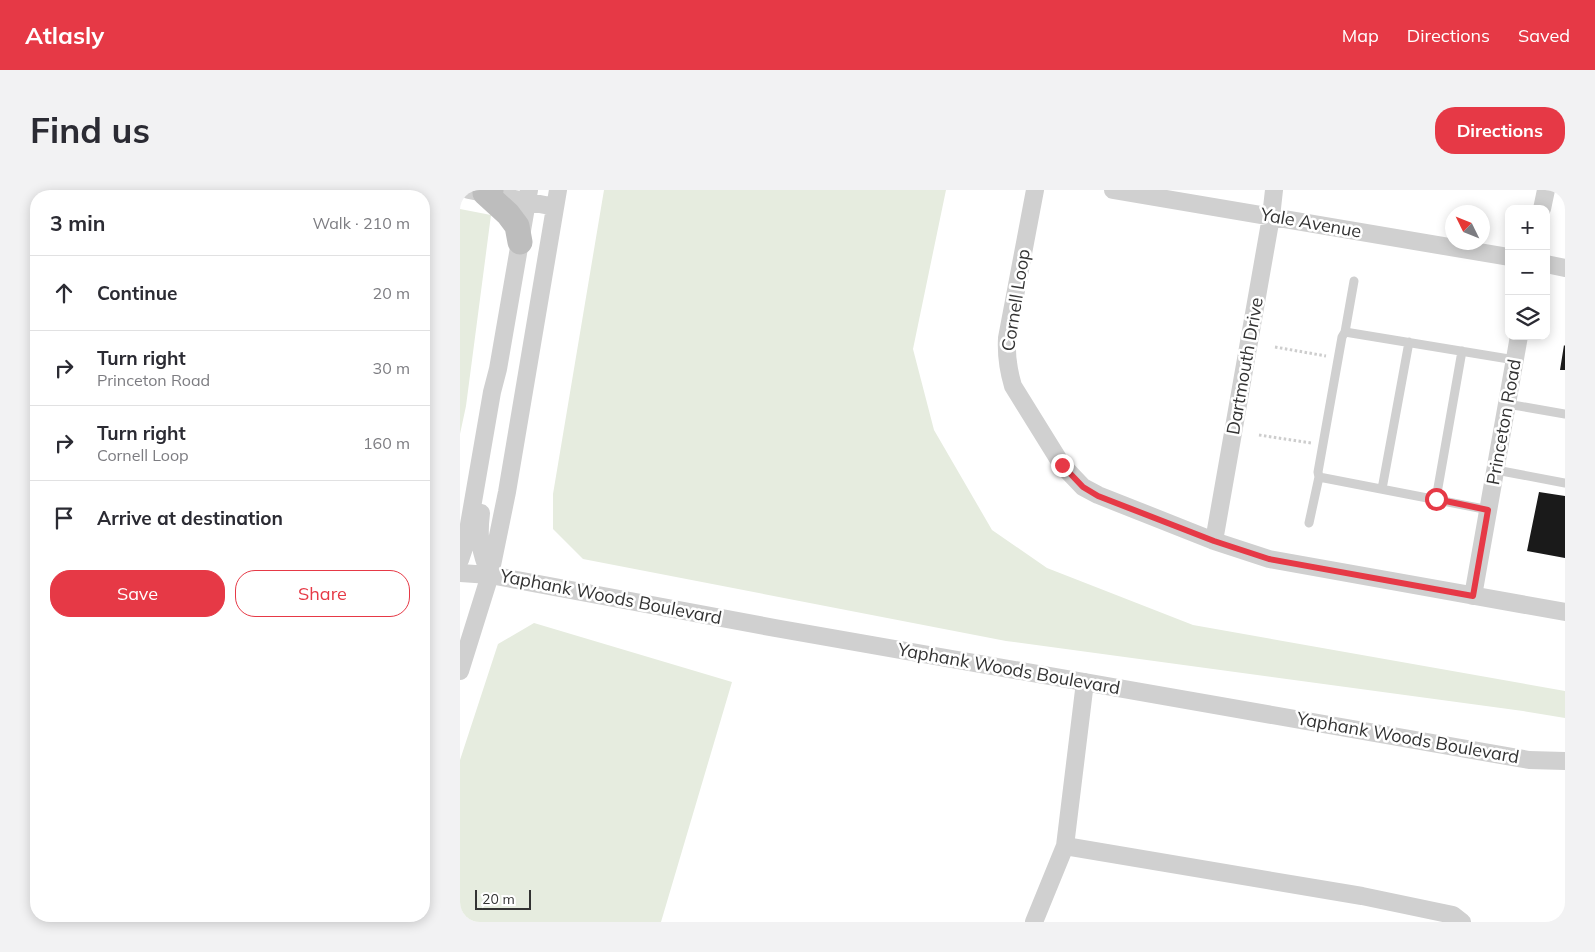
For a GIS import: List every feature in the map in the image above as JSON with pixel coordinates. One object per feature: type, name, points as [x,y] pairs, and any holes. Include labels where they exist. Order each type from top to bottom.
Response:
[{"type":"street","name":"Cornell Loop","points":[[1035,190],[1006,338],[1008,371],[1013,386],[1062,465],[1083,487],[1098,496],[1214,541],[1269,559],[1565,612]]},
{"type":"street","name":"Yale Avenue","points":[[1114,190],[1505,256]]},
{"type":"street","name":"Dartmouth Drive","points":[[1214,541],[1271,217],[1274,190]]},
{"type":"street","points":[[1543,205],[1546,190]]},
{"type":"street","points":[[482,191],[556,198]]},
{"type":"street","points":[[482,191],[508,214],[517,226],[520,242]]},
{"type":"street","points":[[460,560],[466,542],[528,195]]},
{"type":"street","name":"Yaphank Woods Boulevard","points":[[460,671],[490,575],[507,492],[556,198]]},
{"type":"street","points":[[1550,265],[1565,268]]},
{"type":"street","name":"Princeton Road","points":[[1473,596],[1519,340]]},
{"type":"street","points":[[490,575],[481,554],[479,532],[482,504],[504,385],[498,369]]},
{"type":"street","name":"Yaphank Woods Boulevard","points":[[460,573],[490,575],[543,586],[1529,760],[1565,762]]},
{"type":"street","points":[[1034,922],[1064,846],[1086,682]]},
{"type":"street","name":"Yaphank Woods Boulevard","points":[[1529,760],[1565,771]]},
{"type":"street","points":[[1064,846],[1362,896],[1453,915],[1462,922]]},
{"type":"lane","points":[[1309,523],[1319,477],[1318,472],[1338,358],[1342,337],[1345,332],[1354,281]]},
{"type":"lane","points":[[1345,332],[1515,360]]},
{"type":"lane","points":[[1382,489],[1409,342]]},
{"type":"lane","points":[[1436,499],[1462,351]]},
{"type":"lane","points":[[1507,404],[1565,414]]},
{"type":"lane","points":[[1496,470],[1565,483]]},
{"type":"lane","points":[[1319,477],[1488,510]]},
{"type":"path","points":[[1275,348],[1338,358]]},
{"type":"path","points":[[1260,434],[1323,445]]},
{"type":"shaded area","points":[[604,190],[946,190],[913,349],[934,430],[992,530],[1047,568],[1193,625],[1565,691],[1565,718],[1006,641],[583,559],[553,529],[553,494]]},
{"type":"shaded area","points":[[460,209],[491,215],[466,406],[460,434]]},
{"type":"shaded area","points":[[534,623],[732,682],[661,922],[460,922],[460,760],[498,644]]},
{"type":"building","points":[[1564,345],[1565,370],[1560,370]]},
{"type":"building","points":[[1539,492],[1565,496],[1565,558],[1527,551]]},
{"type":"route","points":[[1062,465],[1083,487],[1098,496],[1214,541],[1269,559],[1473,596],[1488,510],[1436,499]]}]
